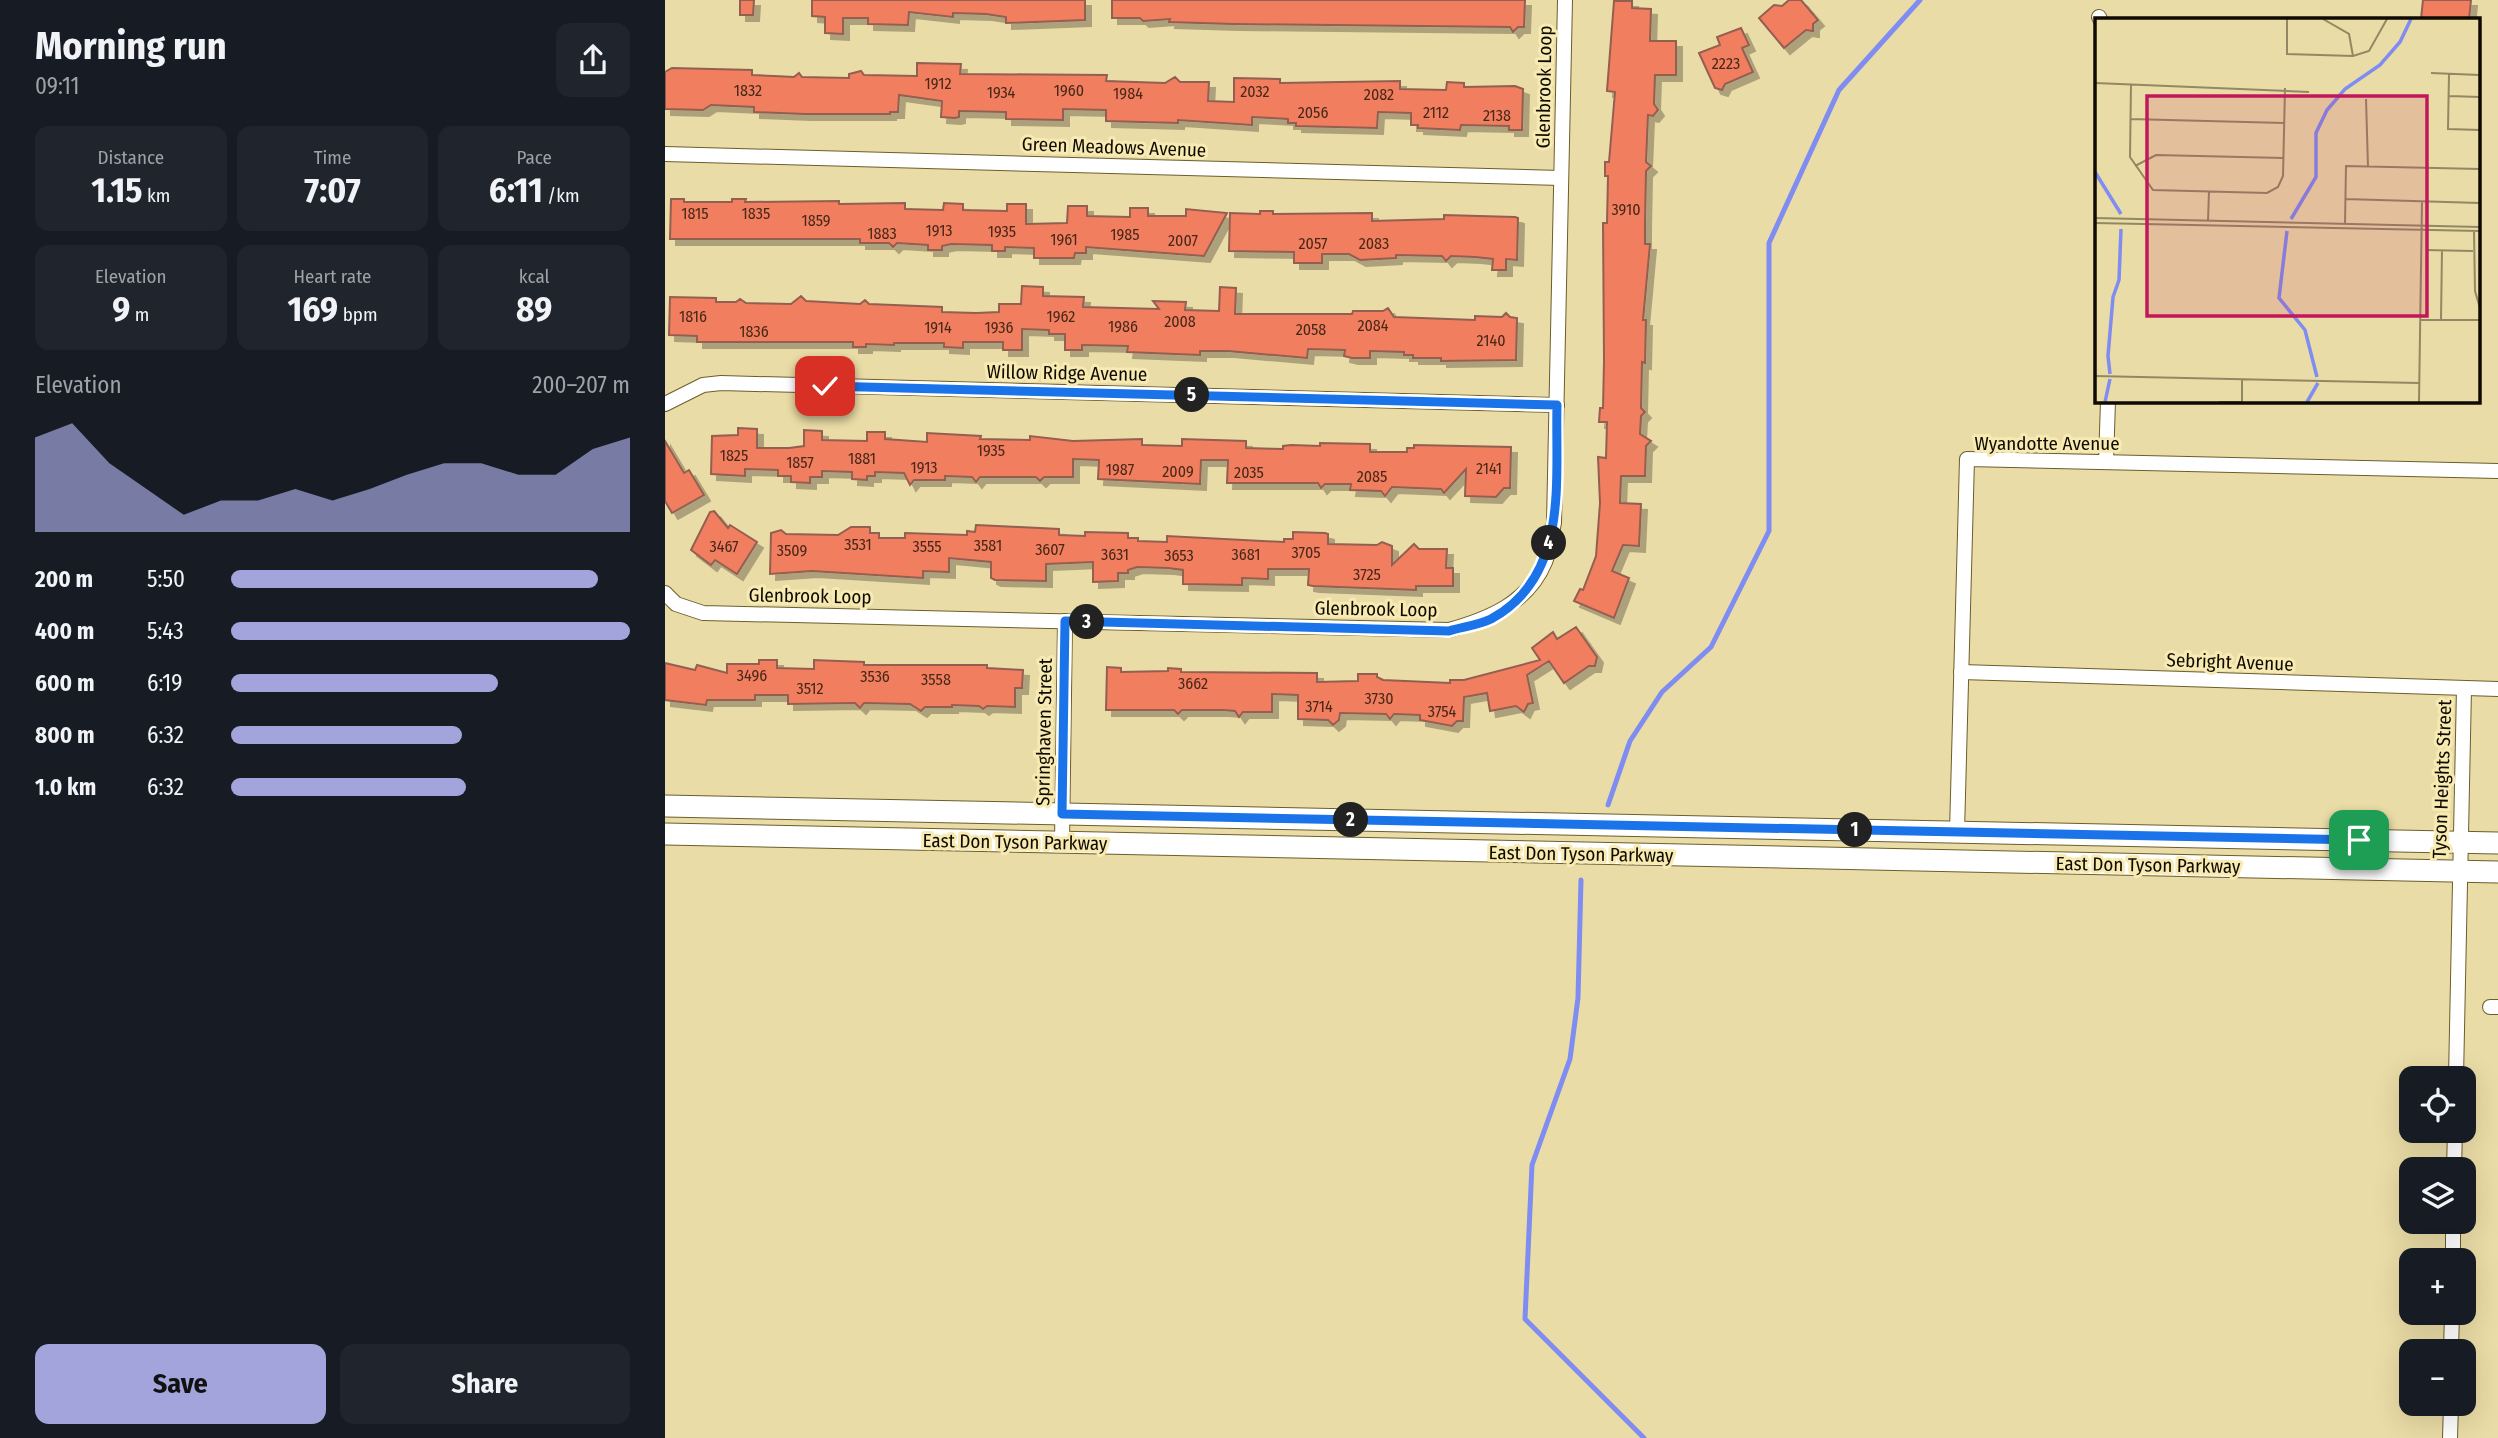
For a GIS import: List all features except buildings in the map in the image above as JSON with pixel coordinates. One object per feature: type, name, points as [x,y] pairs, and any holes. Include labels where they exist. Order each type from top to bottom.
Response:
[{"type":"main road","name":"East Don Tyson Parkway","points":[[665,806],[2498,844]]},
{"type":"main road","name":"East Don Tyson Parkway","points":[[665,834],[2498,872]]},
{"type":"street","name":"Glenbrook Loop","points":[[665,593],[676,604],[703,613],[1449,631],[1490,619],[1523,596],[1545,562],[1554,523],[1565,0]]},
{"type":"street","name":"Green Meadows Avenue","points":[[665,154],[1561,178]]},
{"type":"street","name":"Willow Ridge Avenue","points":[[665,404],[695,388],[721,383],[1557,405]]},
{"type":"street","points":[[2106,462],[2108,402]]},
{"type":"street","name":"Wyandotte Avenue","points":[[1957,832],[1966,459],[2498,471]]},
{"type":"street","name":"Springhaven Street","points":[[1062,843],[1065,621]]},
{"type":"street","name":"Sebright Avenue","points":[[1961,672],[2498,690]]},
{"type":"street","name":"Tyson Heights Street","points":[[2456,1066],[2464,688]]},
{"type":"street","points":[[2450,1438],[2451,1416]]},
{"type":"waterway","points":[[1608,805],[1630,741],[1662,692],[1711,647],[1769,531],[1769,243],[1839,90],[1920,0]]},
{"type":"waterway","points":[[1581,880],[1578,998],[1570,1059],[1532,1165],[1525,1319],[1644,1438]]},
{"type":"route","points":[[825,386],[1557,405],[1554,523],[1545,562],[1523,596],[1490,619],[1449,631],[1065,621],[1062,814],[2359,840]]}]
